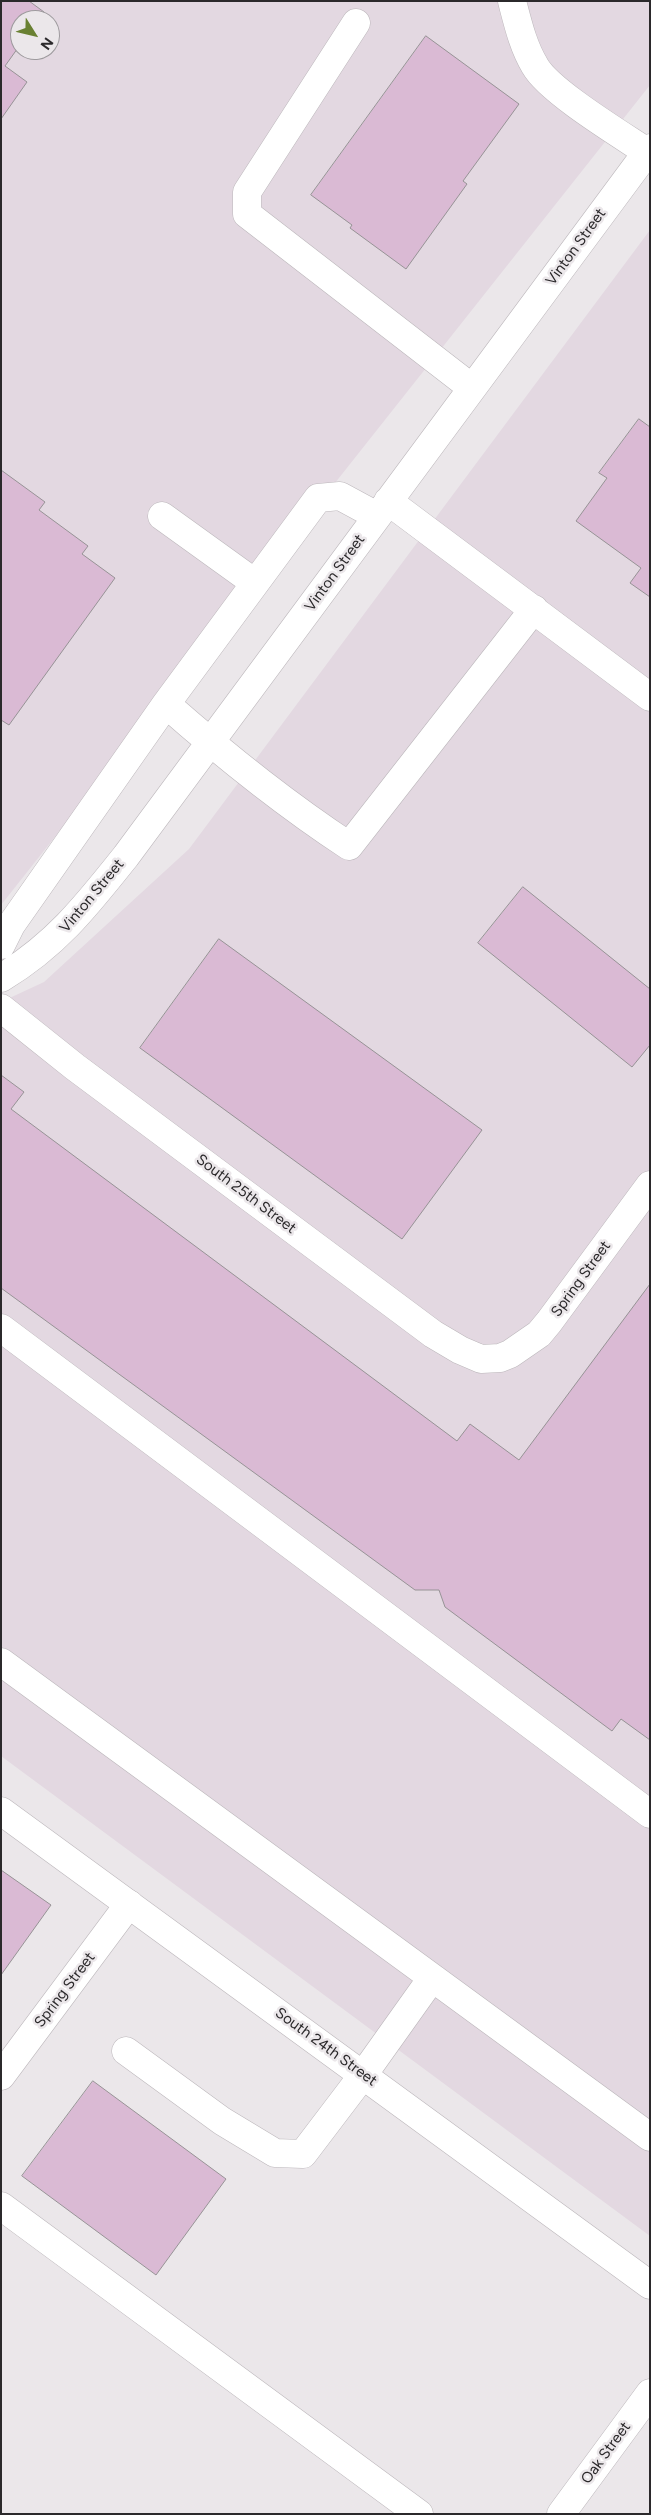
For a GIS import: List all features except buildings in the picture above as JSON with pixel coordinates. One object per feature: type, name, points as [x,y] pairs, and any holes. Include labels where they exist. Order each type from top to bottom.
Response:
[{"type":"street","points":[[512,1],[522,38],[536,67],[551,84],[648,150]]},
{"type":"street","points":[[356,23],[247,192],[247,214],[472,388]]},
{"type":"street","name":"Vinton Street","points":[[1,978],[21,966],[73,921],[126,856],[648,150]]},
{"type":"street","points":[[1,945],[11,926],[166,704],[318,498],[340,496],[383,509],[534,608],[650,697]]},
{"type":"street","points":[[162,516],[255,583]]},
{"type":"street","points":[[166,704],[210,742],[311,821],[349,846],[534,608]]},
{"type":"street","name":"South 25th Street","points":[[1,1008],[75,1067],[433,1334],[460,1350],[481,1359],[500,1358]]},
{"type":"street","name":"Spring Street","points":[[500,1358],[510,1354],[524,1344],[549,1322],[650,1186]]},
{"type":"street","points":[[1,1328],[650,1814]]},
{"type":"street","points":[[4,1670],[650,2137]]},
{"type":"street","name":"South 24th Street","points":[[1,1811],[650,2285]]},
{"type":"street","name":"Spring Street","points":[[1,2076],[129,1904]]},
{"type":"street","points":[[126,2051],[222,2121],[275,2153],[303,2154],[363,2075],[432,1978]]},
{"type":"street","points":[[1,2206],[419,2514]]},
{"type":"street","name":"Oak Street","points":[[561,2514],[650,2392]]},
{"type":"shaded area","points":[[1,1],[650,1],[650,85],[1,905]]},
{"type":"shaded area","points":[[650,230],[650,2236],[1,1756],[1,1002],[44,982],[189,849]]}]
